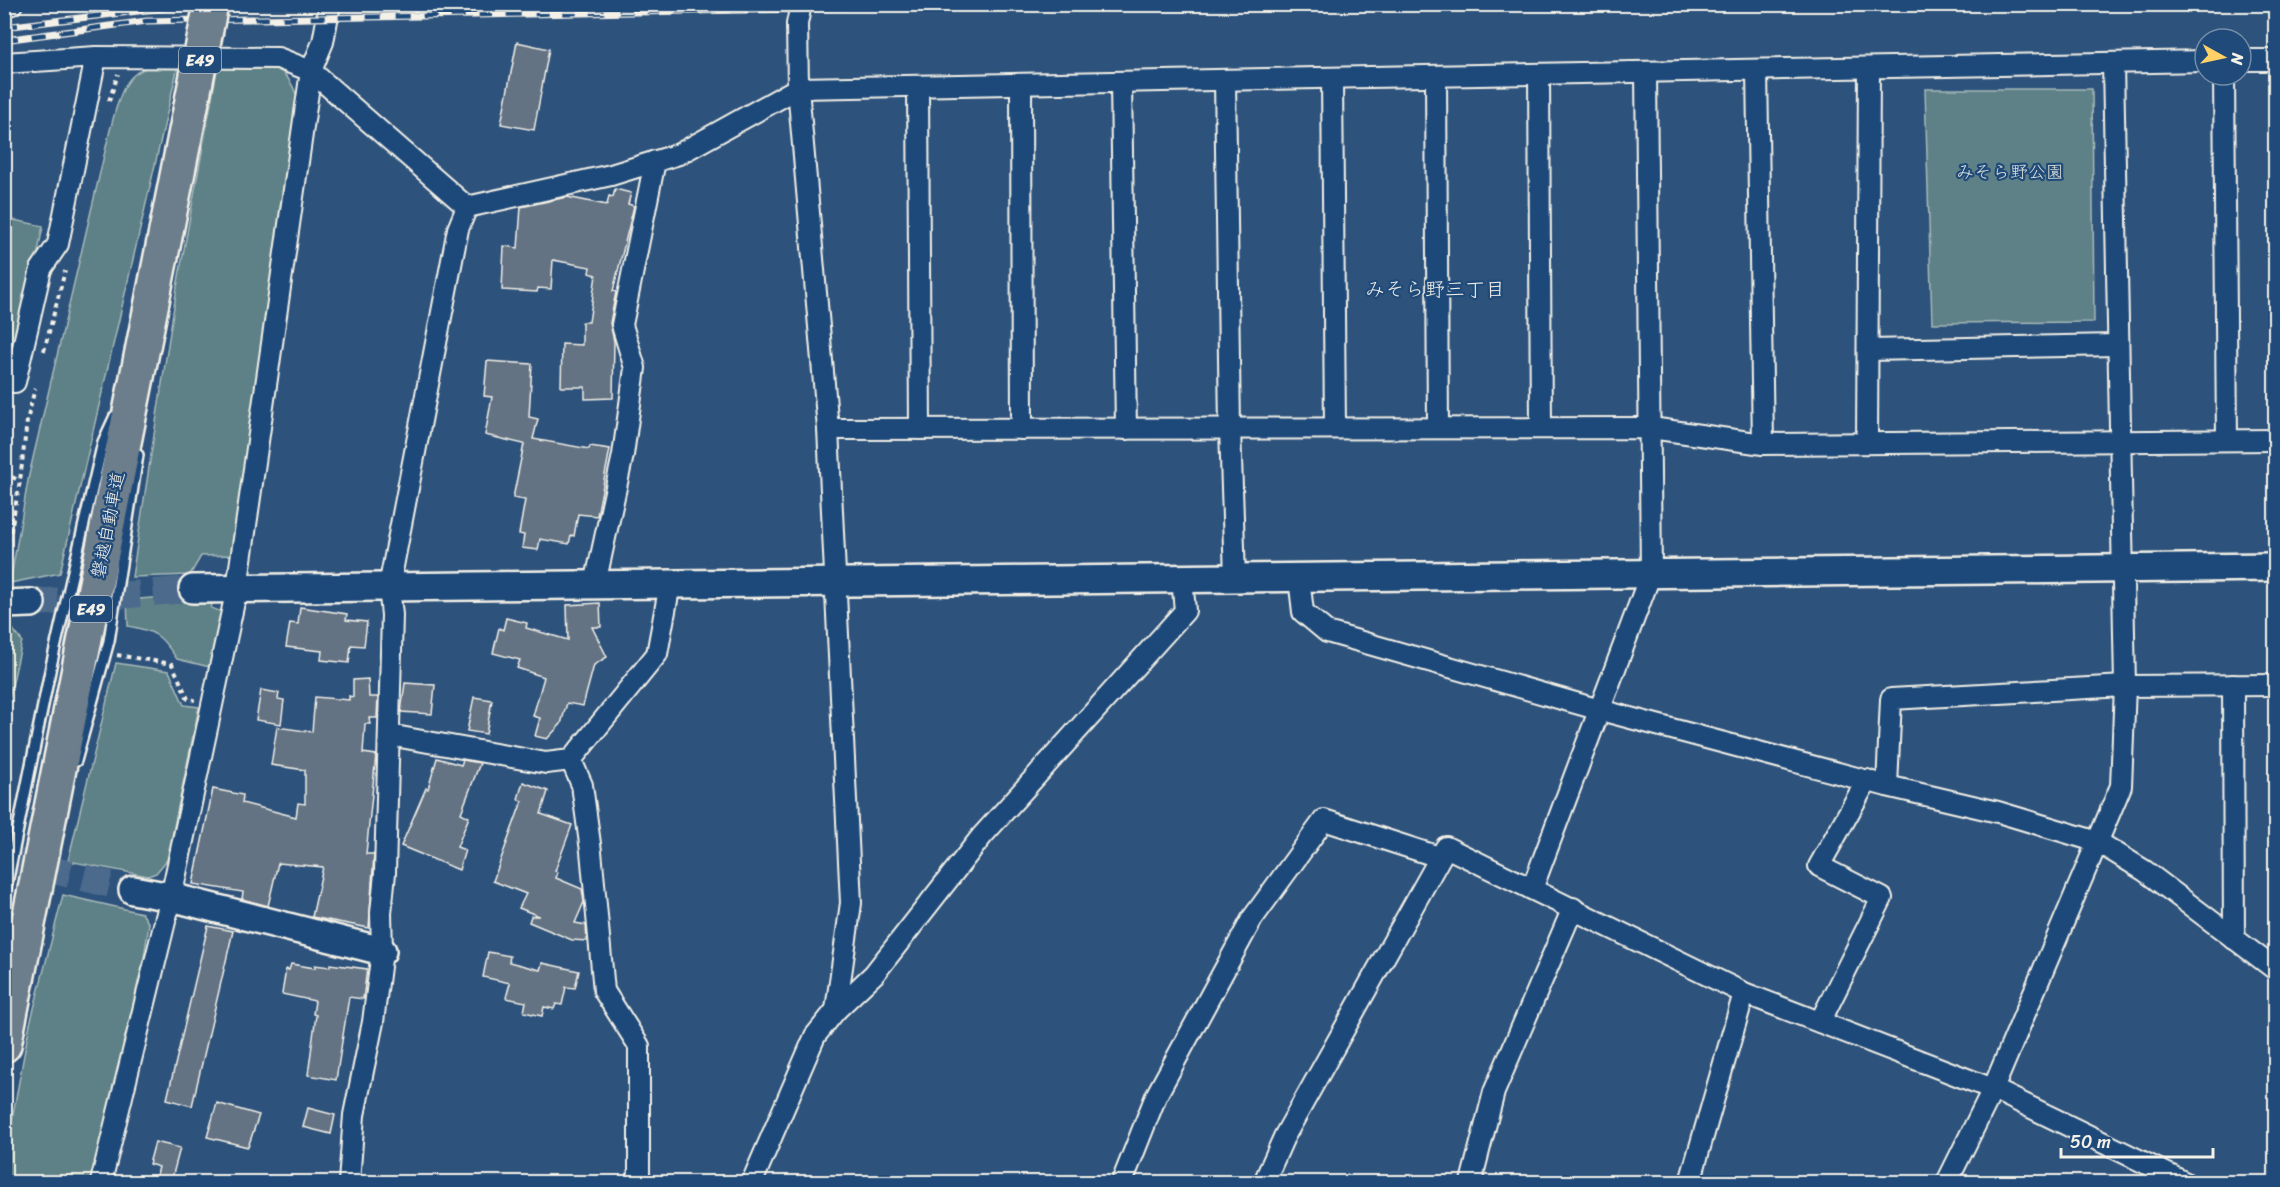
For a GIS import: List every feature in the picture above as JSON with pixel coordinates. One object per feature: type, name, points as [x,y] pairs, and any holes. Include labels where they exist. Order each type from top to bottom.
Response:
[{"type":"highway","name":"磐越自動車道","points":[[4,1045],[146,358],[159,265],[211,4]]},
{"type":"street","points":[[4,6],[12,4]]},
{"type":"street","points":[[101,1182],[171,897],[237,588],[311,71],[323,42],[330,4]]},
{"type":"street","points":[[801,4],[797,24],[798,88],[828,429],[851,903],[836,1010]]},
{"type":"street","points":[[4,381],[15,382],[40,269],[58,244],[96,57]]},
{"type":"street","points":[[4,63],[96,57],[278,58],[311,71],[468,207]]},
{"type":"street","points":[[2253,60],[2276,60]]},
{"type":"street","points":[[468,207],[611,175],[680,154],[798,88],[2193,61]]},
{"type":"street","points":[[1947,1182],[1993,1089],[2121,786],[2125,686],[2113,63]]},
{"type":"street","points":[[1867,443],[1869,68]]},
{"type":"street","points":[[1757,70],[1763,444]]},
{"type":"street","points":[[1532,889],[1651,573],[1646,72]]},
{"type":"street","points":[[1539,74],[1541,428]]},
{"type":"street","points":[[1436,76],[1437,428]]},
{"type":"street","points":[[1332,78],[1335,428]]},
{"type":"street","points":[[1226,80],[1230,429],[1235,578]]},
{"type":"street","points":[[1121,82],[1126,429]]},
{"type":"street","points":[[1022,84],[1022,429]]},
{"type":"street","points":[[918,86],[920,429]]},
{"type":"street","points":[[2224,87],[2227,440]]},
{"type":"street","points":[[595,584],[623,455],[635,368],[622,326],[655,161]]},
{"type":"street","points":[[350,1182],[354,1115],[373,1022],[382,951],[381,912],[385,873],[392,615],[388,587],[458,229],[468,207]]},
{"type":"street","points":[[1869,350],[2118,345]]},
{"type":"street","points":[[828,429],[1651,428],[1763,444],[2276,440]]},
{"type":"street","points":[[193,589],[2276,567]]},
{"type":"street","points":[[752,1182],[815,1036],[836,1010],[874,974],[982,836],[1185,611],[1182,578]]},
{"type":"street","points":[[1299,578],[1303,612],[1327,632],[1600,710],[1887,786],[1998,812],[2098,842],[2145,870],[2276,970]]},
{"type":"street","points":[[389,735],[546,763],[571,760],[657,654],[670,584]]},
{"type":"street","points":[[2233,685],[2234,939]]},
{"type":"street","points":[[1887,786],[1891,699],[2125,686],[2276,685]]},
{"type":"street","points":[[571,760],[584,796],[604,991],[639,1046],[639,1174],[636,1182]]},
{"type":"street","points":[[1820,1022],[1882,898],[1820,866],[1867,780]]},
{"type":"street","points":[[1122,1182],[1156,1096],[1252,920],[1324,820],[1439,858]]},
{"type":"street","points":[[1264,1182],[1284,1137],[1446,847],[1744,993],[1993,1089],[2184,1182]]},
{"type":"street","points":[[133,890],[171,897],[382,951]]},
{"type":"street","points":[[1471,1182],[1494,1092],[1573,908]]},
{"type":"street","points":[[1690,1182],[1744,993]]},
{"type":"lane","points":[[4,898],[51,666],[103,441],[146,358]]},
{"type":"lane","points":[[72,771],[84,738],[109,641],[139,450]]},
{"type":"lane","points":[[44,850],[68,782]]},
{"type":"path","points":[[4,473],[20,481],[4,567]]},
{"type":"path","points":[[120,656],[172,664],[188,699],[197,700]]},
{"type":"green space","points":[[268,63],[288,78],[298,100],[233,555],[201,556],[190,575],[132,577],[177,287],[218,65]]},
{"type":"green space","points":[[152,66],[178,66],[60,573],[10,583],[29,475],[118,102],[126,84],[140,71]]},
{"type":"green space","name":"みそら野公園","points":[[1925,89],[2092,89],[2094,322],[1932,323]]},
{"type":"green space","points":[[4,218],[43,226],[14,376],[5,374]]},
{"type":"green space","points":[[215,593],[211,608],[222,612],[210,667],[177,659],[157,636],[146,630],[128,626],[127,600]]},
{"type":"green space","points":[[11,627],[22,641],[5,718],[5,629]]},
{"type":"green space","points":[[116,663],[169,671],[184,705],[199,707],[167,860],[156,873],[148,876],[68,861]]},
{"type":"green space","points":[[63,895],[142,913],[149,924],[144,957],[92,1182],[5,1182],[5,1157],[29,1028]]},
{"type":"building","points":[[517,42],[549,49],[534,130],[501,124]]},
{"type":"building","points":[[615,189],[631,193],[628,204],[634,206],[613,291],[616,292],[610,323],[614,341],[613,398],[585,399],[585,387],[561,387],[562,344],[582,345],[582,322],[589,322],[596,275],[589,273],[590,267],[553,260],[551,289],[538,288],[537,292],[502,290],[504,246],[518,248],[521,207],[567,197],[607,205],[609,196],[613,197]]},
{"type":"building","points":[[487,361],[532,364],[529,417],[538,419],[533,439],[589,449],[590,446],[610,449],[597,516],[578,514],[574,536],[571,535],[569,544],[540,539],[538,550],[522,548],[524,535],[519,534],[525,500],[513,498],[524,444],[485,435],[492,397],[484,396]]},
{"type":"building","points":[[600,603],[601,627],[592,627],[607,657],[594,665],[583,706],[567,703],[561,724],[547,739],[535,736],[540,718],[533,716],[544,677],[517,668],[520,660],[493,653],[499,628],[503,630],[506,618],[527,623],[526,628],[568,640],[567,605]]},
{"type":"building","points":[[300,607],[347,614],[346,620],[367,622],[364,646],[351,645],[349,663],[321,660],[322,651],[286,647],[290,623],[298,624]]},
{"type":"building","points":[[368,679],[369,697],[378,697],[377,718],[369,718],[370,724],[365,724],[363,753],[376,755],[366,854],[374,854],[369,928],[312,917],[323,867],[278,863],[268,906],[242,899],[243,892],[193,884],[213,789],[243,795],[242,803],[296,817],[298,803],[305,804],[305,770],[271,765],[277,727],[312,732],[315,697],[349,700],[349,696],[353,697],[353,680]]},
{"type":"building","points":[[405,683],[435,685],[432,714],[401,712]]},
{"type":"building","points":[[261,690],[279,693],[278,699],[284,700],[281,724],[256,720]]},
{"type":"building","points":[[474,697],[492,700],[486,734],[467,731]]},
{"type":"building","points":[[437,758],[461,765],[463,760],[480,763],[461,813],[469,817],[457,847],[465,850],[459,870],[401,846],[426,788],[428,789]]},
{"type":"building","points":[[523,782],[548,791],[541,814],[572,825],[555,871],[558,872],[556,878],[582,889],[584,902],[575,923],[586,925],[587,941],[572,940],[529,922],[531,916],[539,916],[519,908],[526,894],[493,881],[522,801],[518,799]]},
{"type":"building","points":[[208,926],[233,931],[192,1106],[167,1099]]},
{"type":"building","points":[[488,952],[510,956],[509,962],[540,970],[542,963],[579,971],[575,988],[566,987],[562,1005],[556,1004],[554,1009],[544,1007],[542,1016],[524,1012],[526,1002],[506,998],[510,983],[483,977]]},
{"type":"building","points":[[291,964],[315,968],[315,965],[330,967],[330,964],[367,969],[363,999],[349,997],[336,1080],[308,1075],[316,1015],[313,1014],[315,1001],[282,994],[286,969],[289,970]]},
{"type":"building","points":[[217,1103],[259,1115],[248,1147],[207,1137]]},
{"type":"building","points":[[308,1108],[335,1115],[331,1134],[303,1127]]},
{"type":"building","points":[[155,1142],[180,1148],[171,1182],[155,1182],[159,1167],[149,1164]]},
{"type":"tunnel","points":[[31,603],[193,589]]},
{"type":"tunnel","points":[[4,858],[133,890]]},
{"type":"railway","points":[[4,27],[172,7],[245,4]]},
{"type":"railway","points":[[285,4],[360,4]]},
{"type":"railway","points":[[4,40],[147,21],[800,9],[901,4]]},
{"type":"district","name":"みそら野三丁目","points":[[1435,289]]}]
